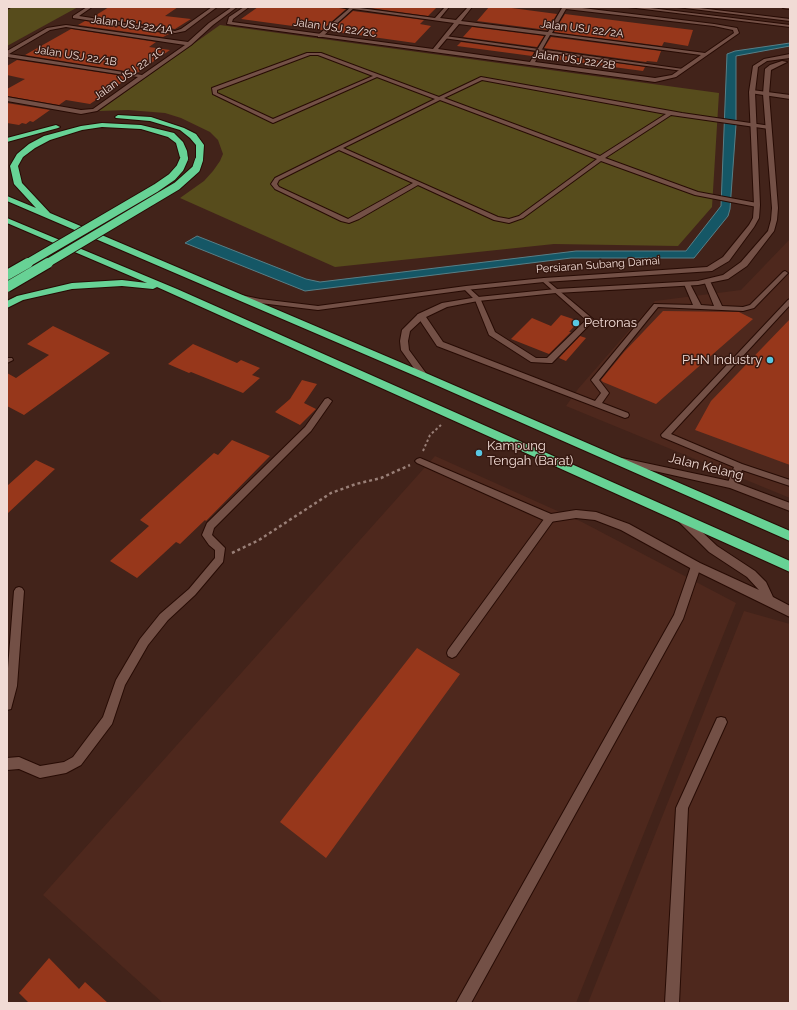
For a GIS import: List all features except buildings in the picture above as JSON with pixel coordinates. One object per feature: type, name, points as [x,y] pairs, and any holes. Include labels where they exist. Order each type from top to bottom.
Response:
[{"type":"highway","points":[[7,140],[90,119],[133,117],[151,119],[182,129],[193,136],[200,145],[199,160],[196,169],[177,186],[7,287]]},
{"type":"highway","points":[[7,275],[156,188],[172,177],[180,168],[184,159],[183,151],[179,142],[171,135],[141,127],[102,125],[81,128],[47,138],[32,146],[20,156],[14,166],[18,184],[50,217]]},
{"type":"highway","points":[[7,198],[424,376],[790,536]]},
{"type":"highway","points":[[7,220],[174,291],[790,566]]},
{"type":"highway","points":[[7,305],[20,298],[44,292],[93,284],[146,285],[174,291]]},
{"type":"street","points":[[90,7],[75,17],[175,32],[183,30],[214,8],[229,11]]},
{"type":"street","name":"Jalan USJ 22/1C","points":[[7,99],[86,112],[98,108],[188,44],[235,7]]},
{"type":"street","name":"Jalan USJ 22/2C","points":[[247,7],[231,18],[229,23],[434,51]]},
{"type":"street","name":"Jalan USJ 22/2A","points":[[340,7],[705,54]]},
{"type":"street","points":[[436,20],[447,7]]},
{"type":"street","points":[[434,51],[470,7]]},
{"type":"street","points":[[532,64],[565,7],[562,7]]},
{"type":"street","name":"Jalan USJ 22/2B","points":[[434,51],[655,80],[669,78],[683,70],[737,33],[737,30],[714,25],[565,7]]},
{"type":"street","points":[[630,7],[790,26]]},
{"type":"street","points":[[679,7],[790,20]]},
{"type":"street","points":[[208,13],[224,15]]},
{"type":"street","name":"Jalan USJ 22/1A","points":[[7,54],[49,29],[66,26],[188,44]]},
{"type":"street","name":"Jalan USJ 22/1B","points":[[7,54],[141,76]]},
{"type":"street","name":"Persiaran Subang Damai","points":[[232,294],[260,301],[318,308],[466,288],[544,280],[709,269],[726,258],[752,226],[756,218],[757,205],[752,125],[752,92],[756,66],[766,60],[790,56]]},
{"type":"street","name":"Persiaran Subang Damai","points":[[424,376],[405,350],[404,341],[406,330],[421,316],[445,305],[478,299],[556,291],[687,284],[725,276],[744,264],[771,231],[774,220],[775,208],[766,94],[768,69],[779,63],[790,61]]},
{"type":"street","points":[[752,92],[790,97]]},
{"type":"street","points":[[420,460],[550,518],[576,514],[596,516],[625,527],[696,566],[769,600],[790,612]]},
{"type":"street","name":"Jalan Kelang","points":[[614,460],[731,485],[790,507]]},
{"type":"street","points":[[682,519],[713,548],[751,574],[762,584],[769,600]]},
{"type":"lane","points":[[784,7],[790,8]]},
{"type":"lane","points":[[320,36],[352,8]]},
{"type":"lane","points":[[445,37],[683,70]]},
{"type":"lane","points":[[376,76],[273,121],[215,94],[214,89],[309,54],[318,54],[697,194],[716,199],[757,205]]},
{"type":"lane","points":[[418,183],[357,218],[349,221],[338,219],[277,188],[274,184],[276,179],[478,79],[485,78],[670,113],[768,127]]},
{"type":"lane","points":[[338,148],[496,219],[509,221],[520,217],[600,159],[670,113]]},
{"type":"lane","points":[[597,404],[605,393],[595,380],[656,305],[743,309],[752,307],[784,273]]},
{"type":"lane","points":[[466,288],[478,299],[492,333],[534,360],[549,361],[590,320],[544,280]]},
{"type":"lane","points":[[707,281],[719,308]]},
{"type":"lane","points":[[687,284],[698,307]]},
{"type":"lane","points":[[790,301],[665,435],[739,466],[790,483]]},
{"type":"lane","points":[[421,316],[440,344],[625,415]]},
{"type":"lane","points":[[7,764],[19,763],[40,772],[66,767],[77,761],[108,720],[120,683],[144,642],[164,617],[192,592],[220,559],[220,548],[212,542],[207,535],[210,526],[308,429],[328,401]]},
{"type":"lane","points":[[731,485],[739,466]]},
{"type":"lane","points":[[452,653],[550,518]]},
{"type":"lane","points":[[463,1003],[679,616],[696,566]]},
{"type":"lane","points":[[7,705],[12,686],[19,591]]},
{"type":"lane","points":[[672,1003],[682,808],[721,722]]},
{"type":"path","points":[[220,559],[258,540],[331,493],[356,484],[381,478],[420,460],[430,435],[452,415]]},
{"type":"shaded area","points":[[13,7],[78,7],[7,46],[7,10]]},
{"type":"shaded area","points":[[220,25],[719,93],[712,207],[678,246],[554,244],[335,267],[180,198],[204,181],[220,161],[223,154],[218,140],[210,132],[181,118],[165,113],[128,110],[99,111]]},
{"type":"shaded area","points":[[790,239],[790,498],[566,406],[578,389],[655,301],[741,290]]},
{"type":"shaded area","points":[[435,456],[582,522],[736,603],[576,1003],[163,1003],[43,895]]},
{"type":"shaded area","points":[[744,611],[790,624],[790,1003],[588,1003]]},
{"type":"water","points":[[790,43],[790,46],[736,56],[736,125],[730,209],[728,216],[694,258],[571,258],[305,291],[185,243],[197,236],[306,279],[320,282],[576,251],[686,251],[721,206],[727,54],[735,51]]},
{"type":"place","name":"Petronas","points":[[576,323]]},
{"type":"place","name":"PHN Industry","points":[[770,360]]},
{"type":"place","name":"Kampung Tengah (Barat)","points":[[479,453]]}]
